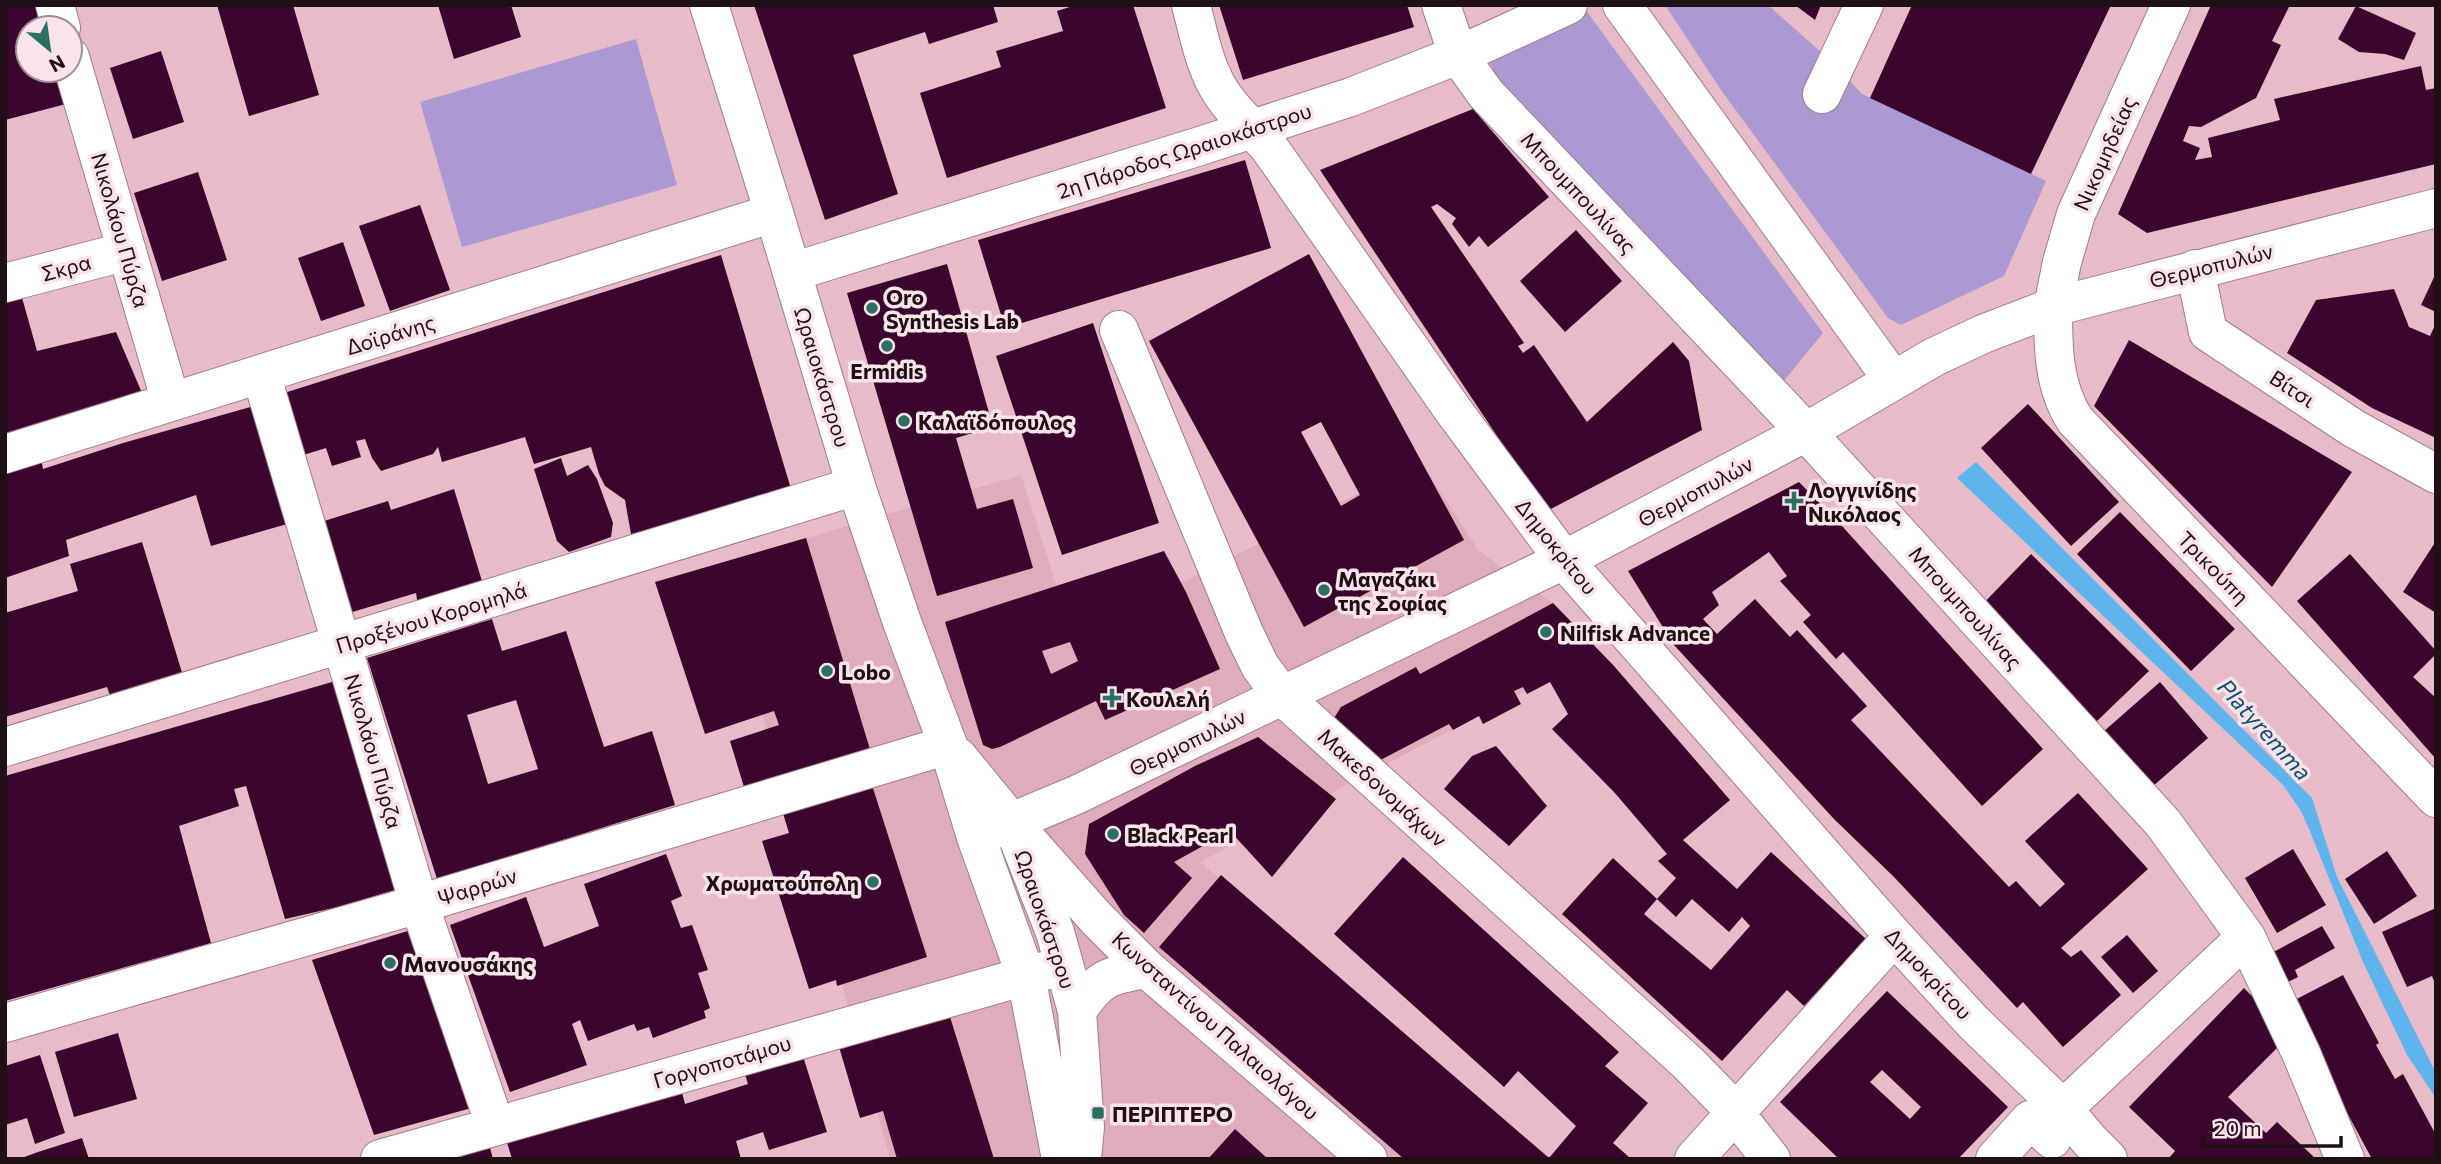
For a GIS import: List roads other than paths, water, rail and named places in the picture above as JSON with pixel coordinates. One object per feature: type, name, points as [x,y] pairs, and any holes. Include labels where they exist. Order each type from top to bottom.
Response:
[{"type":"street","name":"Ωραιοκάστρου","points":[[709,5],[856,486],[1026,976],[1061,1159]]},
{"type":"street","name":"Δημοκρίτου","points":[[1191,5],[1215,83],[1240,117],[1268,146],[1469,432],[1564,560],[1894,936],[1973,1022],[2054,1125],[2090,1141],[2108,1159]]},
{"type":"street","name":"Μπουμπουλίνας","points":[[1441,5],[1486,94],[1806,432],[2162,823],[2246,937],[2301,1053],[2345,1159]]},
{"type":"street","points":[[1448,5],[1463,53]]},
{"type":"street","name":"2η Πάροδος Ωραιοκάστρου","points":[[792,272],[1351,97],[1463,53],[1568,5]]},
{"type":"street","points":[[1622,5],[1893,380]]},
{"type":"street","points":[[1822,94],[1864,5]]},
{"type":"street","name":"Νικομηδείας","points":[[2053,307],[2076,214],[2171,5]]},
{"type":"street","name":"Νικολάου Πύρζα","points":[[78,84],[171,402]]},
{"type":"street","name":"Θερμοπυλών","points":[[976,837],[1076,795],[1564,560],[1806,432],[1934,357],[1983,334],[2053,307],[2436,208]]},
{"type":"street","name":"Δοϊράνης","points":[[5,454],[774,213]]},
{"type":"street","name":"Σκρα","points":[[5,283],[127,251]]},
{"type":"street","name":"Βίτσι","points":[[2195,269],[2208,332],[2353,428],[2436,474]]},
{"type":"street","name":"Τρικούπη","points":[[2053,307],[2058,380],[2065,402],[2075,420],[2436,798]]},
{"type":"street","name":"Μακεδονομάχων","points":[[1119,330],[1244,632],[1260,666],[1282,696],[1688,1063],[1735,1114],[1770,1159]]},
{"type":"street","name":"Νικολάου Πύρζα","points":[[261,374],[419,904],[495,1125]]},
{"type":"street","name":"Προξένου Κορομηλά","points":[[5,747],[856,486]]},
{"type":"street","name":"Ωραιοκάστρου","points":[[948,745],[1012,823],[1055,932],[1077,1011],[1084,1127],[1082,1159]]},
{"type":"street","name":"Ψαρρών","points":[[5,1023],[419,904],[948,745]]},
{"type":"street","name":"Κωνσταντίνου Παλαιολόγου","points":[[1012,823],[1097,919],[1147,970],[1368,1159]]},
{"type":"street","points":[[1694,1159],[1894,936]]},
{"type":"street","points":[[1995,1159],[2030,1120],[2054,1125],[2246,937]]},
{"type":"street","name":"Γοργοποτάμου","points":[[380,1159],[1064,965]]},
{"type":"street","points":[[1077,1011],[1088,994],[1103,980],[1124,973],[1147,970]]},
{"type":"water","points":[[1976,462],[2312,798],[2337,877],[2436,1073],[2436,1098],[2407,1055],[2363,962],[2301,811],[2283,785],[1957,478]]},
{"type":"place","name":"Oro Synthesis Lab","points":[[872,308]]},
{"type":"place","name":"Ermidis","points":[[887,346]]},
{"type":"place","name":"Καλαϊδόπουλος","points":[[904,421]]},
{"type":"place","name":"Λογγινίδης Νικόλαος","points":[[1794,501]]},
{"type":"place","name":"Μαγαζάκι της Σοφίας","points":[[1324,590]]},
{"type":"place","name":"Nilfisk Advance","points":[[1546,632]]},
{"type":"place","name":"Lobo","points":[[827,671]]},
{"type":"place","name":"Κουλελή","points":[[1112,698]]},
{"type":"place","name":"Black Pearl","points":[[1113,834]]},
{"type":"place","name":"Χρωματούπολη","points":[[873,882]]},
{"type":"place","name":"Μανουσάκης","points":[[390,963]]},
{"type":"place","name":"ΠΕΡΙΠΤΕΡΟ","points":[[1098,1113]]},
{"type":"water label","name":"Platyremma","points":[[2265,729]]}]
